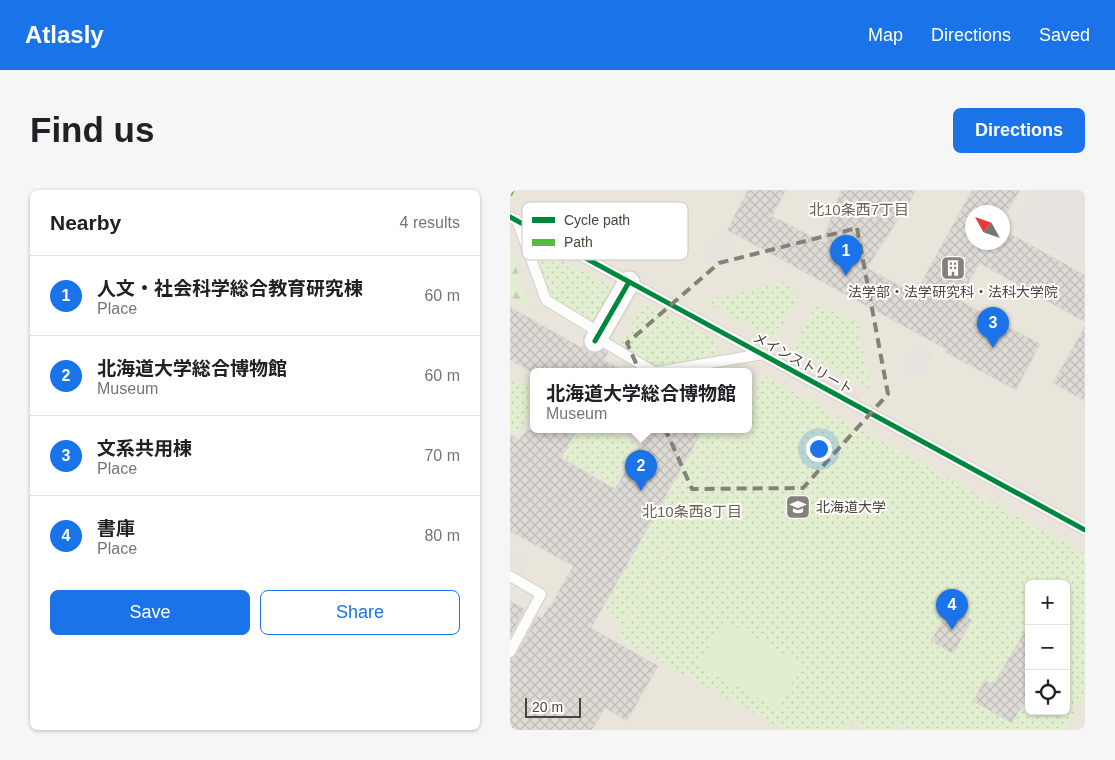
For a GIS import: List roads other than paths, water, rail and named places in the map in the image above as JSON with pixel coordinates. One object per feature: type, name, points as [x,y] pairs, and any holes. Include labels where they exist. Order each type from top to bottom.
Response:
[{"type":"street","points":[[597,337],[630,282]]},
{"type":"lane","points":[[513,218],[522,240]]},
{"type":"lane","points":[[530,260],[546,300],[597,337],[649,368]]},
{"type":"lane","name":"メインストリート","points":[[590,260],[1085,530]]},
{"type":"lane","points":[[680,368],[763,354]]},
{"type":"lane","points":[[510,576],[541,594],[510,652]]},
{"type":"place","name":"法学部・法学研究科・法科大学院","points":[[953,268]]},
{"type":"place","name":"人文・社会科学総合教育研究棟","points":[[846,276]]},
{"type":"place","name":"文系共用棟","points":[[993,348]]},
{"type":"place","name":"北海道大学総合博物館","points":[[641,491]]},
{"type":"place","name":"北海道大学","points":[[798,507]]},
{"type":"place","name":"書庫","points":[[952,630]]},
{"type":"district","name":"北10条西7丁目","points":[[859,210]]},
{"type":"district","name":"北10条西8丁目","points":[[692,512]]}]
